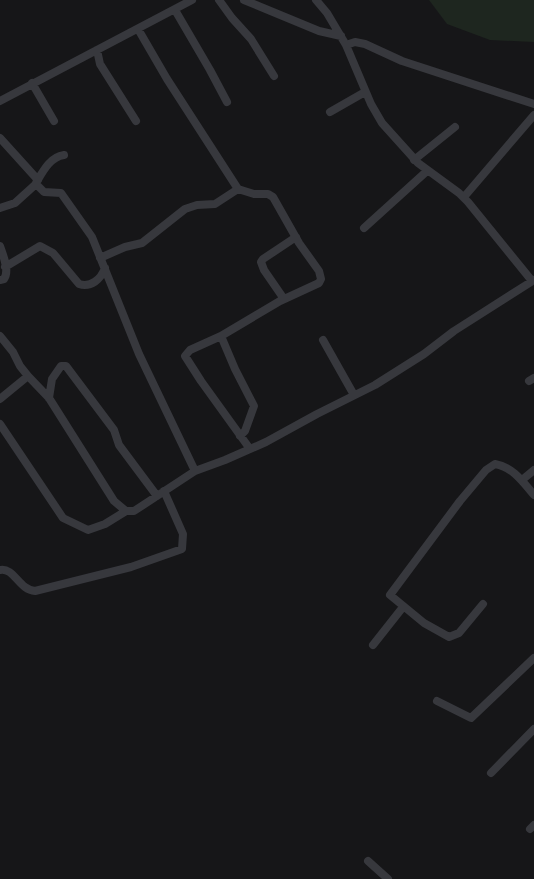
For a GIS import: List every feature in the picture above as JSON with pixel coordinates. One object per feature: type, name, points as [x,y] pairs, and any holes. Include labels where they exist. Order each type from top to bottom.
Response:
[{"type":"street","points":[[0,101],[192,0]]},
{"type":"street","points":[[218,0],[251,39],[274,76]]},
{"type":"street","points":[[244,0],[319,31],[341,36]]},
{"type":"street","points":[[0,424],[62,518],[88,530],[105,524],[126,511],[134,511],[195,471],[250,449],[402,369],[454,332],[533,280],[464,198],[414,160],[382,123],[365,92],[346,45],[327,13],[316,0]]},
{"type":"street","points":[[175,10],[210,70],[226,102]]},
{"type":"street","points":[[138,29],[167,79],[238,189],[254,194],[271,195],[318,271],[321,279],[319,283],[284,299],[221,336],[190,350],[185,356],[250,449]]},
{"type":"street","points":[[346,45],[355,42],[365,44],[402,61],[534,104]]},
{"type":"street","points":[[97,50],[100,64],[136,121]]},
{"type":"street","points":[[32,83],[54,121]]},
{"type":"street","points":[[330,112],[365,92]]},
{"type":"street","points":[[464,198],[534,115]]},
{"type":"street","points":[[414,160],[455,127]]},
{"type":"street","points":[[0,138],[44,192],[61,193],[92,237],[139,354],[195,471]]},
{"type":"street","points":[[0,208],[15,203],[37,182],[54,158],[64,155]]},
{"type":"street","points":[[364,228],[427,171]]},
{"type":"street","points":[[100,258],[125,246],[142,243],[185,209],[197,204],[215,204],[238,189]]},
{"type":"street","points":[[284,299],[264,270],[262,262],[263,259],[296,237]]},
{"type":"street","points":[[0,246],[6,267],[6,277],[0,280]]},
{"type":"street","points":[[6,267],[40,246],[53,253],[78,284],[86,286],[95,282],[103,274],[105,268]]},
{"type":"street","points":[[0,336],[13,352],[20,366],[49,398],[114,501],[126,511]]},
{"type":"street","points":[[221,336],[235,370],[254,406],[245,431],[240,436]]},
{"type":"street","points":[[323,340],[354,395]]},
{"type":"street","points":[[49,398],[52,379],[61,366],[66,366],[114,430],[119,445],[156,496]]},
{"type":"street","points":[[0,399],[28,376]]},
{"type":"street","points":[[483,604],[459,633],[449,637],[433,629],[403,607],[391,598],[390,593],[486,470],[494,464],[504,466],[522,480],[534,495]]},
{"type":"street","points":[[522,480],[534,470]]},
{"type":"street","points":[[0,570],[3,569],[10,572],[24,588],[35,591],[131,567],[182,549],[183,534],[164,491]]},
{"type":"street","points":[[372,645],[403,607]]},
{"type":"street","points":[[437,701],[471,718],[534,658]]},
{"type":"street","points":[[491,773],[534,729]]},
{"type":"street","points":[[368,861],[388,879]]},
{"type":"shaded area","points":[[429,0],[534,0],[534,42],[490,40],[447,24]]}]
